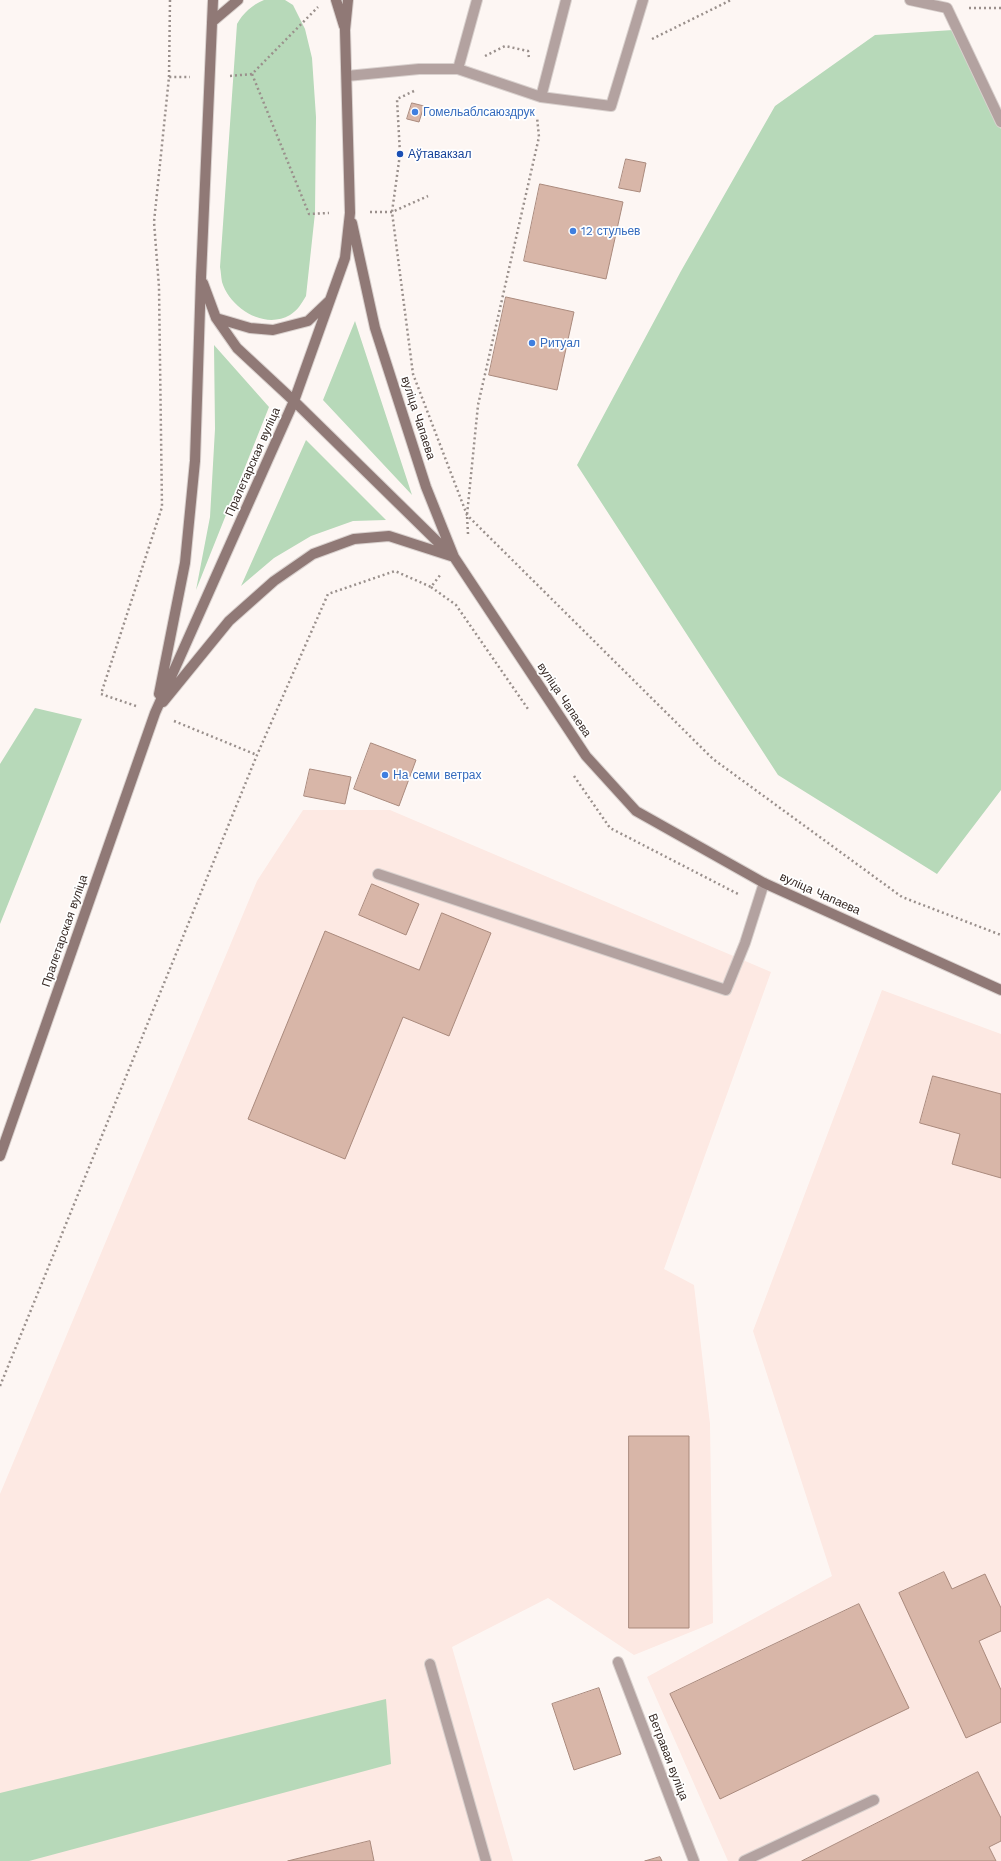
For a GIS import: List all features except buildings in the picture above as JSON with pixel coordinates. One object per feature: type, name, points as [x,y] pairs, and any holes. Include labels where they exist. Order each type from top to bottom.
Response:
[{"type":"main road","name":"Пралетарская вуліца","points":[[155,713],[185,563],[195,461],[213,0]]},
{"type":"main road","points":[[212,22],[227,0]]},
{"type":"main road","points":[[212,22],[238,0]]},
{"type":"main road","points":[[336,0],[346,30]]},
{"type":"main road","points":[[348,0],[346,30],[350,213]]},
{"type":"main road","name":"Пралетарская вуліца","points":[[0,1156],[155,713],[294,401],[332,299],[345,258],[350,213]]},
{"type":"main road","name":"вуліца Чапаева","points":[[350,213],[375,328],[426,487],[454,557],[586,756],[636,811],[764,883],[1001,990]]},
{"type":"main road","points":[[201,277],[216,318],[237,348],[294,401],[454,557]]},
{"type":"main road","points":[[216,318],[250,328],[273,330],[308,321],[332,299]]},
{"type":"main road","points":[[155,713],[229,621],[274,581],[313,554],[354,539],[389,536],[454,557]]},
{"type":"street","points":[[458,69],[477,0]]},
{"type":"street","points":[[541,97],[566,0]]},
{"type":"street","points":[[347,76],[419,69],[458,69],[541,97],[611,106],[643,0]]},
{"type":"street","points":[[910,0],[947,8],[1001,122]]},
{"type":"street","points":[[378,874],[726,990],[745,943],[764,883]]},
{"type":"street","name":"Ветравая вуліца","points":[[618,1662],[694,1861]]},
{"type":"street","points":[[430,1664],[486,1861]]},
{"type":"street","points":[[744,1861],[874,1800]]},
{"type":"path","points":[[169,76],[170,0]]},
{"type":"path","points":[[627,51],[731,0]]},
{"type":"path","points":[[947,8],[1001,8]]},
{"type":"path","points":[[458,69],[506,46],[528,51]]},
{"type":"path","points":[[252,74],[309,214],[392,212],[428,196]]},
{"type":"path","points":[[417,89],[397,99],[400,154],[392,212],[413,374],[467,515],[714,759],[902,898],[1001,935]]},
{"type":"path","points":[[0,1386],[257,755],[328,594],[396,571],[431,587],[468,537],[467,515],[478,405],[539,136]]},
{"type":"path","points":[[159,287],[162,507],[101,694],[155,713],[257,755]]},
{"type":"shaded area","points":[[303,810],[390,810],[771,972],[664,1269],[694,1285],[710,1424],[713,1623],[634,1655],[548,1598],[452,1647],[513,1861],[0,1861],[0,1494],[257,881]]},
{"type":"shaded area","points":[[882,990],[1001,1034],[1001,1861],[728,1861],[647,1677],[832,1576],[753,1331]]},
{"type":"green space","points":[[264,0],[285,0],[293,5],[305,29],[312,58],[316,117],[315,213],[306,296],[297,309],[290,315],[280,319],[270,320],[249,314],[232,300],[222,282],[220,267],[237,24],[248,10]]},
{"type":"green space","points":[[953,30],[1001,129],[1001,790],[937,874],[778,775],[577,465],[681,271],[775,106],[875,35]]},
{"type":"green space","points":[[355,321],[412,495],[323,400]]},
{"type":"green space","points":[[214,345],[269,407],[196,590],[210,517],[215,429]]},
{"type":"green space","points":[[306,440],[386,520],[353,521],[311,536],[274,558],[241,586]]},
{"type":"green space","points":[[35,708],[82,719],[0,924],[0,764]]},
{"type":"green space","points":[[386,1699],[391,1764],[29,1861],[0,1861],[0,1793]]},
{"type":"place","name":"Гомельаблсаюздрук","points":[[415,112]]},
{"type":"place","name":"Аўтавакзал","points":[[400,154]]},
{"type":"place","name":"12 стульев","points":[[573,231]]},
{"type":"place","name":"Ритуал","points":[[532,343]]},
{"type":"place","name":"На семи ветрах","points":[[385,775]]}]
